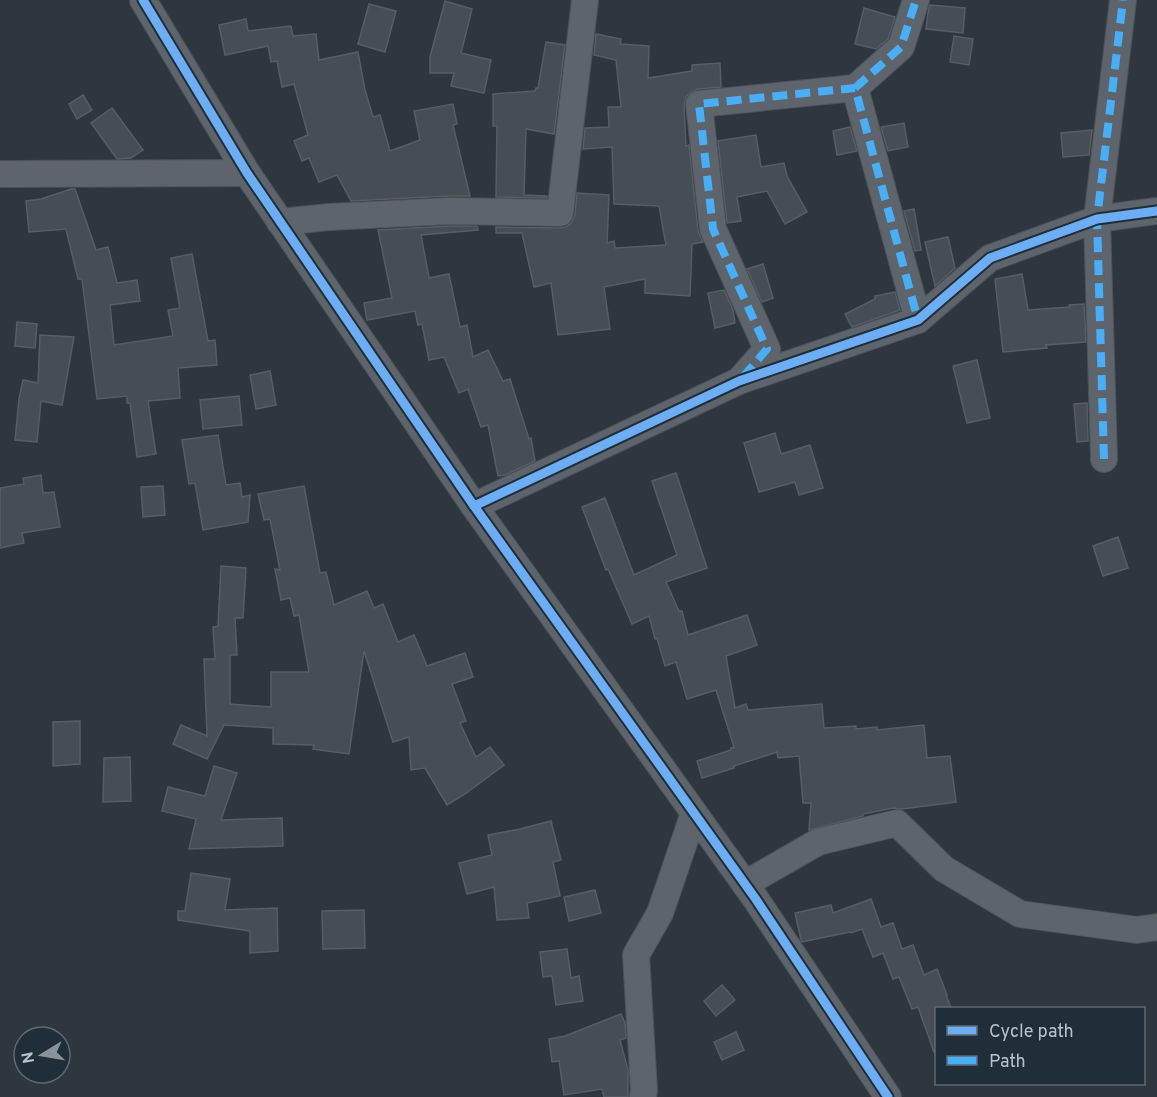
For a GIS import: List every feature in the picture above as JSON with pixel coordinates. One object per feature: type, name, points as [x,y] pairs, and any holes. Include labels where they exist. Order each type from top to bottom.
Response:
[{"type":"street","points":[[143,0],[247,173],[280,222],[474,506],[745,884],[888,1097]]},
{"type":"street","points":[[280,222],[329,217],[450,211],[560,213],[585,0]]},
{"type":"street","points":[[739,381],[766,349],[713,229],[699,104],[855,88],[901,47],[916,0]]},
{"type":"street","points":[[1104,459],[1097,219],[1123,0]]},
{"type":"street","points":[[855,88],[918,321]]},
{"type":"street","points":[[0,174],[247,173]]},
{"type":"street","points":[[474,506],[739,381],[918,321],[990,258],[1097,219],[1157,211]]},
{"type":"street","points":[[643,1097],[636,955],[660,913],[694,813]]},
{"type":"street","points":[[745,884],[818,842],[897,823],[944,868],[1020,914],[1137,930],[1157,927]]},
{"type":"building","points":[[445,1],[472,9],[461,53],[491,60],[484,93],[451,86],[454,73],[430,73],[430,57]]},
{"type":"building","points":[[369,4],[396,11],[385,52],[358,44]]},
{"type":"building","points":[[930,5],[965,8],[963,33],[926,29]]},
{"type":"building","points":[[864,8],[895,17],[888,39],[876,49],[855,44]]},
{"type":"building","points":[[246,19],[248,31],[291,26],[293,36],[316,34],[319,60],[358,52],[373,117],[380,115],[390,151],[420,140],[414,111],[453,104],[457,124],[453,125],[470,196],[351,201],[337,175],[319,182],[309,158],[302,161],[294,141],[308,135],[294,84],[282,87],[277,61],[271,62],[268,46],[225,55],[219,25]]},
{"type":"building","points":[[596,34],[621,39],[620,44],[649,46],[648,78],[692,71],[692,65],[720,63],[721,87],[697,89],[686,97],[684,105],[686,146],[689,145],[698,231],[703,242],[692,244],[690,296],[645,293],[645,279],[604,287],[610,329],[558,335],[551,283],[534,287],[522,233],[496,233],[496,227],[566,227],[575,215],[577,193],[609,195],[607,243],[614,241],[615,248],[666,245],[659,206],[614,204],[612,147],[583,149],[585,128],[609,127],[608,107],[621,107],[616,60],[594,55]]},
{"type":"building","points":[[954,36],[973,39],[969,65],[950,62]]},
{"type":"building","points":[[546,42],[565,45],[554,134],[526,129],[524,195],[547,196],[547,198],[496,197],[497,126],[493,126],[493,94],[535,91],[538,88]]},
{"type":"building","points":[[83,95],[92,110],[77,119],[69,104]]},
{"type":"building","points":[[112,108],[143,150],[131,158],[117,159],[91,123]]},
{"type":"building","points":[[904,123],[908,147],[888,151],[881,127]]},
{"type":"building","points":[[850,127],[857,151],[837,155],[833,131]]},
{"type":"building","points":[[1092,130],[1089,155],[1063,157],[1061,133]]},
{"type":"building","points":[[756,135],[761,167],[784,163],[787,176],[807,212],[785,224],[767,191],[737,197],[741,221],[727,223],[718,141]]},
{"type":"building","points":[[75,189],[96,250],[108,247],[117,283],[137,280],[140,301],[110,305],[114,345],[173,336],[168,310],[180,308],[171,258],[192,254],[208,341],[215,340],[217,365],[178,368],[180,398],[148,401],[156,454],[137,457],[130,403],[127,403],[127,396],[97,399],[82,279],[78,279],[66,229],[29,232],[26,201],[41,199]]},
{"type":"building","points":[[914,209],[921,250],[915,251],[904,211]]},
{"type":"building","points":[[477,226],[478,230],[421,235],[429,278],[449,274],[460,327],[467,325],[473,357],[488,350],[503,381],[510,379],[529,439],[531,438],[535,461],[505,475],[498,476],[488,425],[481,427],[468,389],[459,393],[444,357],[429,360],[422,324],[418,325],[415,311],[367,320],[364,303],[392,298],[378,230]]},
{"type":"building","points":[[948,237],[955,268],[935,286],[925,242]]},
{"type":"building","points":[[763,264],[773,298],[762,302],[747,269]]},
{"type":"building","points":[[1022,274],[1028,310],[1084,304],[1086,342],[1046,345],[1047,348],[1003,352],[995,279]]},
{"type":"building","points":[[724,290],[733,310],[735,323],[715,328],[708,293]]},
{"type":"building","points":[[895,292],[900,310],[852,327],[845,314],[875,299],[875,296]]},
{"type":"building","points":[[17,322],[37,324],[35,348],[15,346]]},
{"type":"building","points":[[40,335],[74,337],[62,405],[41,401],[37,442],[15,440],[23,380],[38,383]]},
{"type":"building","points":[[977,360],[990,418],[967,423],[953,366]]},
{"type":"building","points":[[270,371],[276,405],[256,409],[250,375]]},
{"type":"building","points":[[239,396],[242,425],[203,429],[200,400]]},
{"type":"building","points":[[1087,403],[1088,441],[1077,442],[1074,404]]},
{"type":"building","points":[[775,433],[781,454],[810,445],[823,488],[799,495],[795,482],[759,492],[744,443]]},
{"type":"building","points":[[218,435],[226,485],[240,483],[242,497],[250,495],[248,522],[203,530],[195,483],[189,484],[182,440]]},
{"type":"building","points":[[676,473],[707,568],[666,582],[679,611],[682,611],[688,635],[747,615],[757,645],[726,656],[735,708],[746,704],[748,710],[822,704],[824,728],[856,726],[856,729],[877,727],[877,730],[924,725],[927,758],[950,756],[956,802],[902,809],[893,808],[809,830],[811,803],[803,803],[799,756],[778,758],[777,752],[702,778],[697,761],[734,747],[716,690],[687,699],[676,662],[665,666],[649,616],[632,624],[608,569],[606,570],[582,507],[605,498],[634,575],[677,555],[652,481]]},
{"type":"building","points":[[41,475],[43,493],[54,492],[60,527],[22,533],[24,543],[0,548],[0,488],[24,484],[23,478]]},
{"type":"building","points":[[163,486],[165,515],[143,517],[141,487]]},
{"type":"building","points":[[304,486],[320,573],[326,572],[334,605],[367,591],[374,608],[383,604],[398,642],[414,635],[427,666],[465,653],[473,677],[452,684],[466,721],[460,723],[476,757],[490,747],[504,765],[447,805],[425,768],[411,770],[409,737],[393,742],[364,651],[349,754],[313,749],[314,745],[273,744],[273,728],[224,725],[207,759],[173,744],[181,725],[207,736],[204,659],[215,659],[213,627],[218,626],[221,566],[246,568],[243,618],[235,618],[237,655],[230,655],[230,704],[271,707],[271,672],[309,672],[299,615],[294,616],[290,598],[281,600],[275,569],[280,570],[270,519],[264,520],[258,494]]},
{"type":"building","points":[[1118,537],[1128,568],[1103,576],[1093,546]]},
{"type":"building","points":[[80,721],[80,764],[53,766],[53,722]]},
{"type":"building","points":[[130,757],[131,801],[103,802],[104,758]]},
{"type":"building","points":[[214,766],[237,773],[221,820],[282,818],[283,846],[189,849],[196,819],[162,811],[168,787],[205,796]]},
{"type":"building","points":[[551,821],[561,860],[553,862],[560,896],[527,903],[529,918],[497,920],[494,887],[467,894],[459,863],[492,855],[488,835]]},
{"type":"building","points":[[191,873],[230,879],[225,910],[277,908],[278,951],[250,953],[250,931],[178,920],[178,911],[185,911]]},
{"type":"building","points":[[595,890],[601,913],[569,921],[564,897]]},
{"type":"building","points":[[871,899],[881,927],[893,923],[902,949],[913,945],[924,975],[937,969],[951,1007],[935,1007],[935,1052],[918,1007],[912,1009],[899,977],[893,979],[883,953],[873,957],[862,929],[802,942],[795,913],[831,905],[833,913]]},
{"type":"building","points":[[364,910],[365,948],[323,949],[322,911]]},
{"type":"building","points":[[567,949],[571,978],[579,976],[583,1001],[556,1005],[552,976],[543,977],[540,952]]},
{"type":"building","points":[[722,985],[735,1000],[716,1016],[704,1001]]},
{"type":"building","points":[[621,1014],[625,1023],[626,1038],[620,1040],[628,1070],[628,1097],[604,1097],[602,1089],[564,1095],[559,1061],[552,1062],[549,1039],[565,1036]]},
{"type":"building","points":[[736,1032],[744,1050],[722,1060],[714,1042]]},
{"type":"marked path","points":[[855,88],[901,47],[916,0]]},
{"type":"marked path","points":[[1104,459],[1097,219],[1123,0]]},
{"type":"marked path","points":[[743,377],[767,349],[713,229],[699,104],[855,88],[918,320]]},
{"type":"cycle path","points":[[143,0],[247,173],[474,506],[755,898],[888,1097]]},
{"type":"cycle path","points":[[474,506],[739,381],[918,320],[990,258],[1097,219],[1157,211]]}]
